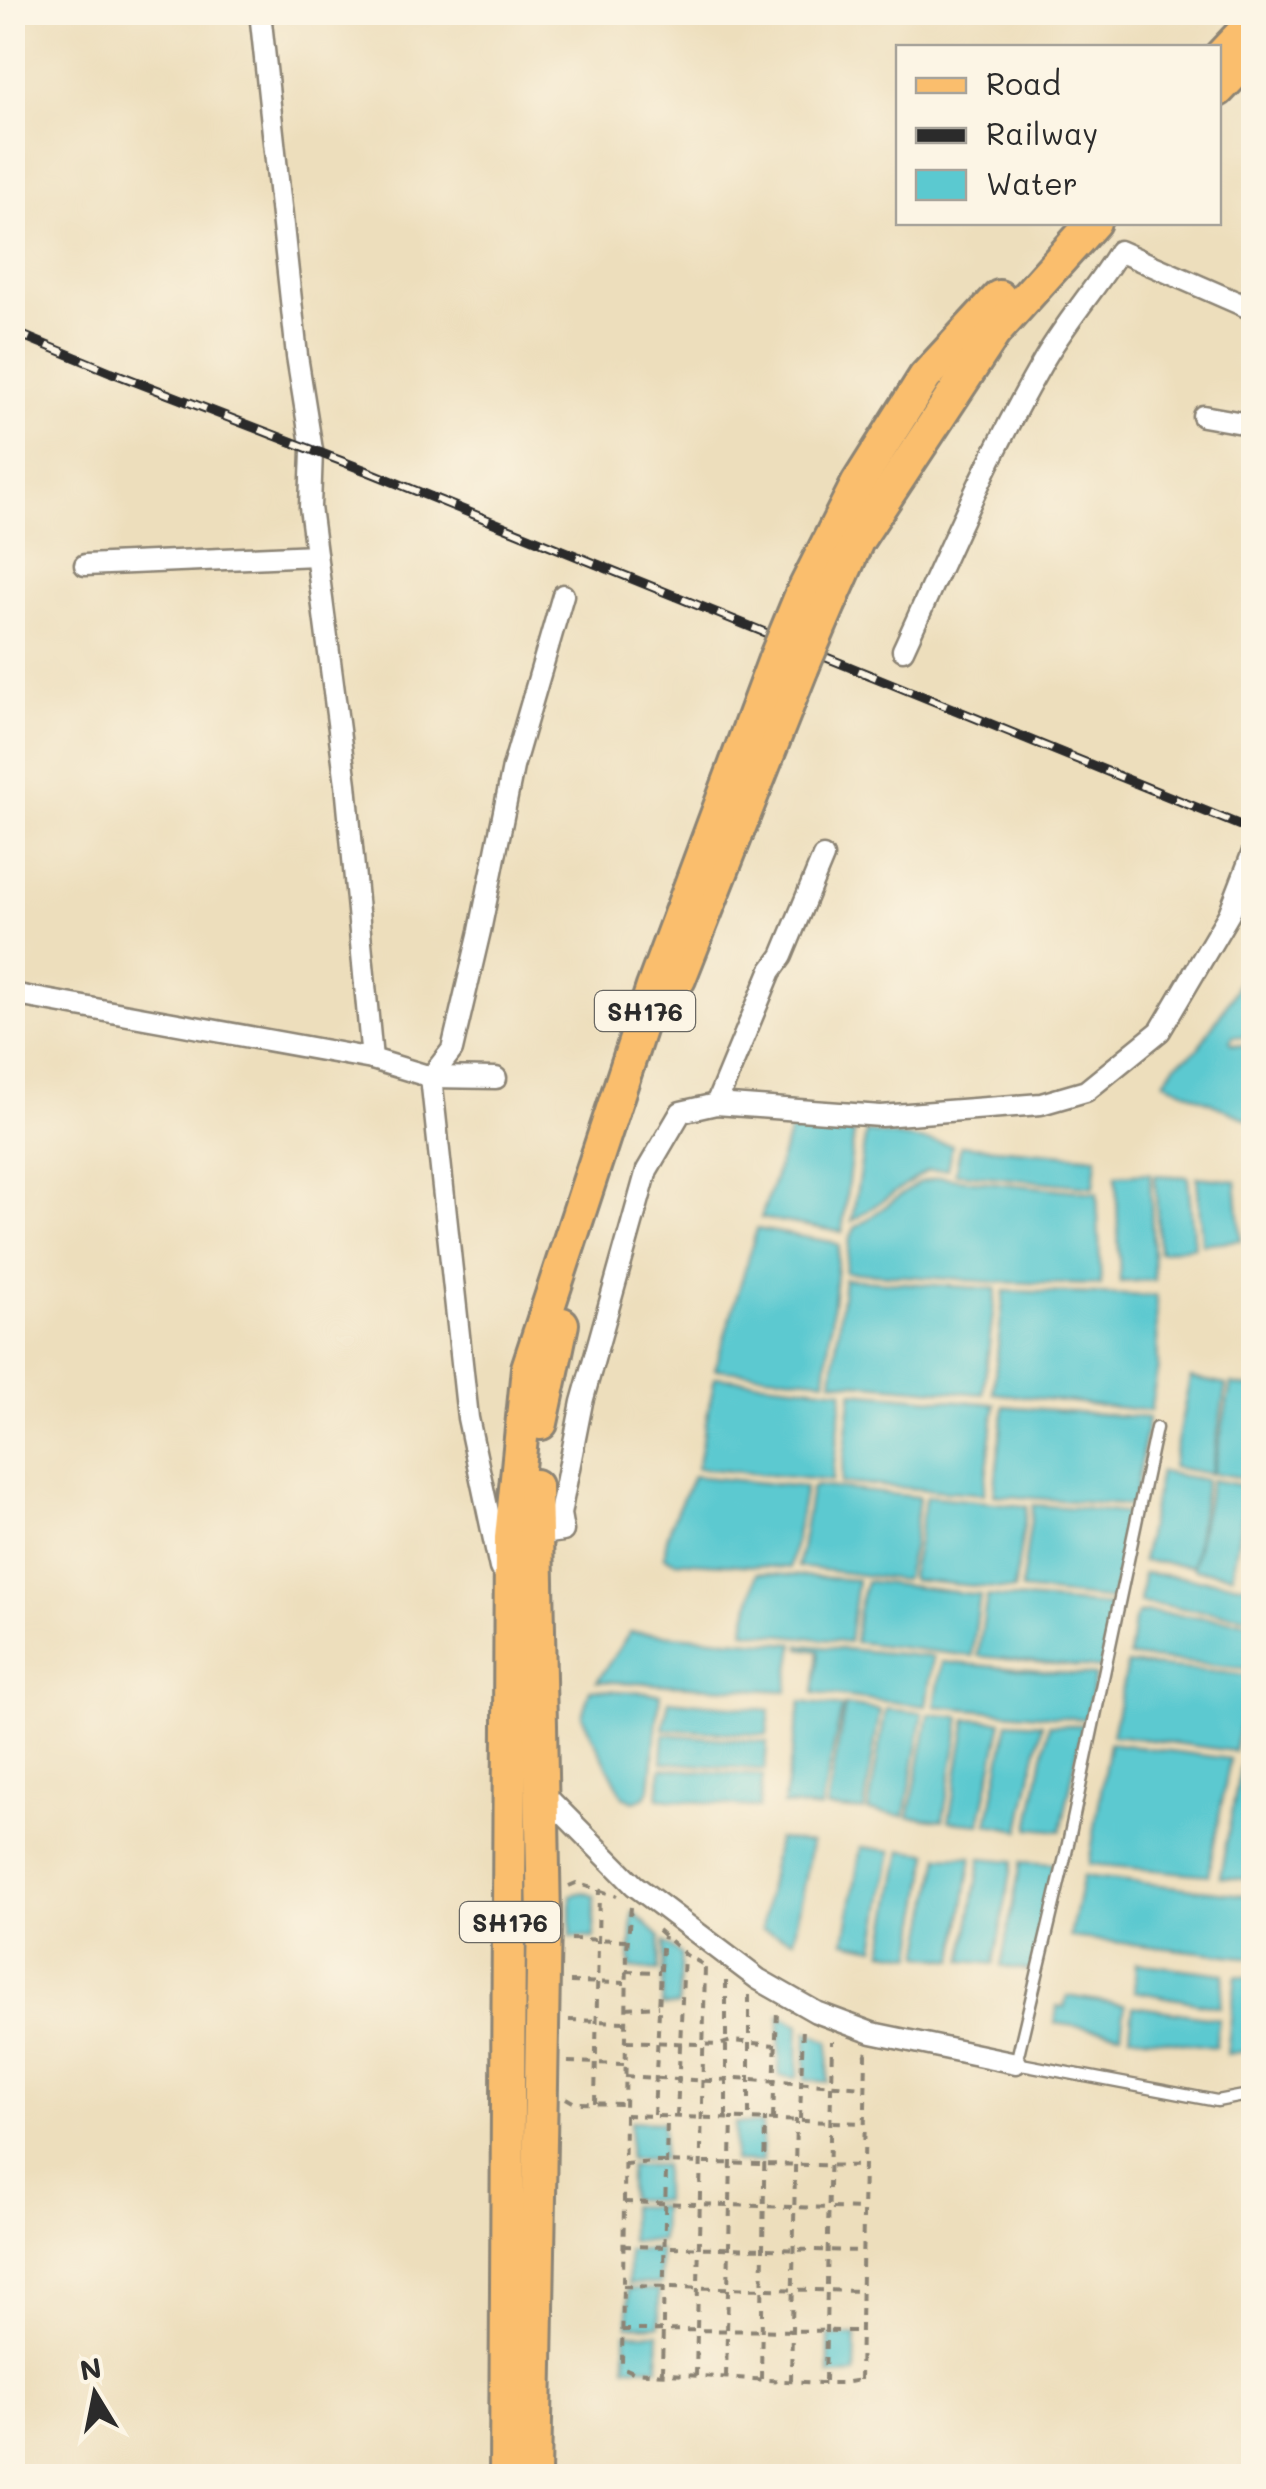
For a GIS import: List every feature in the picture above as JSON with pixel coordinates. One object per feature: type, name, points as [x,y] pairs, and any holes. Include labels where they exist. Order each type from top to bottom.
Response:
[{"type":"main road","points":[[1221,55],[1254,20]]},
{"type":"main road","points":[[1221,87],[1254,52]]},
{"type":"main road","name":"SH176","points":[[506,2476],[512,1624],[523,1536],[528,1368],[653,987],[816,598],[858,483],[925,377],[1065,225]]},
{"type":"main road","points":[[816,598],[994,334],[1091,225]]},
{"type":"main road","points":[[523,1536],[541,1791],[544,1918],[534,2476]]},
{"type":"street","points":[[260,12],[312,450],[310,507],[346,784],[372,1060]]},
{"type":"street","points":[[903,650],[982,477],[1042,362],[1119,251],[1254,310]]},
{"type":"street","points":[[1204,416],[1254,425]]},
{"type":"street","points":[[84,565],[316,555]]},
{"type":"street","points":[[512,1624],[468,1418],[430,1077],[452,1050],[513,768],[563,595]]},
{"type":"street","points":[[523,1536],[563,1530],[560,1514],[582,1402],[646,1170],[681,1112],[716,1104],[882,1116],[1041,1104],[1086,1090],[1160,1031],[1229,914],[1254,849]]},
{"type":"street","points":[[716,1104],[822,857]]},
{"type":"street","points":[[12,994],[372,1060],[430,1077],[496,1078]]},
{"type":"street","points":[[541,1791],[634,1886],[758,1978],[816,2012],[872,2033],[1016,2063]]},
{"type":"lane","points":[[1156,1428],[1070,1833],[1016,2063],[1217,2101],[1254,2094]]},
{"type":"path","points":[[567,1890],[576,1883],[599,1890],[627,1899],[642,1914]]},
{"type":"path","points":[[594,2104],[599,1890]]},
{"type":"path","points":[[632,1903],[626,1971],[622,2330],[622,2367],[628,2371],[825,2383],[860,2380],[866,2054],[849,2045]]},
{"type":"path","points":[[653,1925],[684,1953],[738,1984]]},
{"type":"path","points":[[654,2115],[664,1936]]},
{"type":"path","points":[[566,1938],[628,1940]]},
{"type":"path","points":[[677,2116],[684,1953]]},
{"type":"path","points":[[696,2376],[706,1966]]},
{"type":"path","points":[[626,1971],[660,1972]]},
{"type":"path","points":[[726,1978],[726,2377]]},
{"type":"path","points":[[565,1982],[626,1983]]},
{"type":"path","points":[[748,2118],[750,1990]]},
{"type":"path","points":[[626,2008],[658,2006]]},
{"type":"path","points":[[774,2118],[777,2006],[788,2012]]},
{"type":"path","points":[[791,2381],[803,2020],[800,2018]]},
{"type":"path","points":[[564,2020],[626,2022]]},
{"type":"path","points":[[825,2383],[832,2036]]},
{"type":"path","points":[[626,2040],[776,2045]]},
{"type":"path","points":[[564,2063],[625,2064]]},
{"type":"path","points":[[625,2076],[711,2081],[737,2078],[865,2087]]},
{"type":"path","points":[[563,2094],[574,2103],[624,2104]]},
{"type":"path","points":[[624,2114],[864,2123]]},
{"type":"path","points":[[662,2373],[667,2116]]},
{"type":"path","points":[[760,2379],[765,2118]]},
{"type":"path","points":[[624,2164],[864,2166]]},
{"type":"path","points":[[624,2202],[863,2209]]},
{"type":"path","points":[[623,2246],[862,2251]]},
{"type":"path","points":[[623,2286],[862,2291]]},
{"type":"path","points":[[622,2330],[861,2332]]},
{"type":"water","points":[[1253,946],[1253,1038],[1233,1036],[1230,1041],[1253,1047],[1253,1122],[1164,1081],[1176,1064],[1197,1050],[1232,996]]},
{"type":"water","points":[[792,1125],[854,1133],[842,1232],[761,1218]]},
{"type":"water","points":[[866,1132],[952,1145],[947,1169],[927,1171],[852,1221]]},
{"type":"water","points":[[961,1145],[1097,1157],[1094,1187],[955,1173]]},
{"type":"water","points":[[1150,1173],[1154,1280],[1120,1282],[1116,1175]]},
{"type":"water","points":[[1155,1175],[1188,1177],[1194,1246],[1159,1252]]},
{"type":"water","points":[[940,1177],[1097,1193],[1101,1285],[845,1272],[855,1228],[918,1183]]},
{"type":"water","points":[[1197,1177],[1236,1181],[1241,1240],[1202,1244]]},
{"type":"water","points":[[757,1229],[839,1246],[825,1380],[715,1369]]},
{"type":"water","points":[[844,1279],[996,1289],[983,1394],[832,1381]]},
{"type":"water","points":[[1004,1291],[1156,1296],[1158,1367],[1150,1411],[993,1393]]},
{"type":"water","points":[[715,1377],[843,1390],[832,1481],[697,1468]]},
{"type":"water","points":[[1190,1378],[1226,1385],[1211,1474],[1172,1467]]},
{"type":"water","points":[[1231,1384],[1253,1388],[1252,1479],[1213,1473]]},
{"type":"water","points":[[852,1392],[995,1404],[984,1494],[841,1483]]},
{"type":"water","points":[[1004,1406],[1148,1418],[1133,1506],[994,1495]]},
{"type":"water","points":[[1160,1472],[1206,1480],[1193,1566],[1142,1561]]},
{"type":"water","points":[[693,1476],[805,1487],[790,1568],[674,1561],[665,1557],[671,1526]]},
{"type":"water","points":[[1211,1480],[1247,1486],[1232,1575],[1193,1566]]},
{"type":"water","points":[[816,1486],[919,1497],[905,1578],[798,1567],[811,1489]]},
{"type":"water","points":[[927,1496],[1027,1506],[1014,1590],[912,1580]]},
{"type":"water","points":[[1033,1505],[1130,1514],[1112,1600],[1021,1590]]},
{"type":"water","points":[[757,1573],[857,1580],[849,1642],[744,1631]]},
{"type":"water","points":[[1143,1573],[1253,1585],[1253,1617],[1140,1603]]},
{"type":"water","points":[[866,1581],[980,1595],[972,1656],[855,1642]]},
{"type":"water","points":[[987,1596],[1111,1606],[1101,1669],[978,1656]]},
{"type":"water","points":[[1138,1614],[1253,1622],[1253,1669],[1129,1657],[1134,1620]]},
{"type":"water","points":[[630,1632],[794,1644],[787,1691],[597,1681]]},
{"type":"water","points":[[800,1645],[933,1657],[926,1706],[814,1693],[819,1651]]},
{"type":"water","points":[[942,1662],[1095,1676],[1086,1719],[935,1706]]},
{"type":"water","points":[[1127,1664],[1251,1675],[1234,1751],[1112,1735]]},
{"type":"water","points":[[590,1689],[660,1694],[650,1788],[645,1797],[634,1801],[623,1796],[582,1716]]},
{"type":"water","points":[[669,1700],[770,1710],[767,1735],[663,1729]]},
{"type":"water","points":[[801,1702],[842,1707],[821,1809],[783,1805]]},
{"type":"water","points":[[845,1705],[880,1710],[864,1811],[827,1808]]},
{"type":"water","points":[[886,1709],[923,1713],[905,1816],[868,1811]]},
{"type":"water","points":[[929,1714],[961,1717],[943,1820],[909,1817]]},
{"type":"water","points":[[967,1719],[1002,1721],[980,1824],[949,1821]]},
{"type":"water","points":[[1008,1722],[1042,1724],[1020,1830],[988,1824]]},
{"type":"water","points":[[1049,1725],[1083,1725],[1061,1831],[1029,1828]]},
{"type":"water","points":[[664,1734],[767,1742],[765,1770],[662,1762]]},
{"type":"water","points":[[1109,1743],[1230,1759],[1208,1875],[1089,1864]]},
{"type":"water","points":[[1241,1764],[1253,1765],[1253,1880],[1220,1877]]},
{"type":"water","points":[[661,1768],[763,1776],[759,1808],[658,1798]]},
{"type":"water","points":[[777,1839],[811,1843],[794,1939],[762,1929]]},
{"type":"water","points":[[861,1847],[892,1851],[875,1947],[845,1941]]},
{"type":"water","points":[[902,1850],[929,1853],[914,1955],[883,1951]]},
{"type":"water","points":[[940,1856],[972,1857],[955,1960],[921,1955]]},
{"type":"water","points":[[981,1858],[1013,1861],[994,1964],[963,1961]]},
{"type":"water","points":[[1021,1862],[1054,1864],[1033,1971],[1001,1966]]},
{"type":"water","points":[[1083,1876],[1253,1896],[1253,1958],[1070,1937]]},
{"type":"water","points":[[584,1892],[595,1896],[594,1938],[571,1937],[571,1895]]},
{"type":"water","points":[[633,1912],[660,1937],[658,1971],[630,1968]]},
{"type":"water","points":[[664,1942],[681,1955],[678,2006],[662,2006]]},
{"type":"water","points":[[1136,1963],[1224,1974],[1220,2007],[1134,1991]]},
{"type":"water","points":[[1236,1976],[1253,1978],[1253,2050],[1227,2054]]},
{"type":"water","points":[[1067,1996],[1125,2005],[1121,2033],[1055,2023],[1057,2007],[1064,2008]]},
{"type":"water","points":[[1133,2006],[1219,2019],[1215,2047],[1130,2035]]},
{"type":"water","points":[[780,2015],[799,2025],[796,2078],[779,2076]]},
{"type":"water","points":[[807,2031],[829,2042],[828,2082],[805,2080]]},
{"type":"water","points":[[631,2121],[663,2122],[663,2159],[629,2159]]},
{"type":"water","points":[[735,2123],[762,2124],[762,2162],[734,2161]]},
{"type":"water","points":[[663,2165],[663,2201],[629,2199],[629,2166]]},
{"type":"water","points":[[630,2206],[662,2207],[661,2241],[630,2241]]},
{"type":"water","points":[[628,2250],[660,2250],[660,2284],[628,2284]]},
{"type":"water","points":[[628,2289],[659,2290],[659,2325],[628,2326]]},
{"type":"water","points":[[626,2333],[659,2333],[658,2367],[626,2366]]},
{"type":"water","points":[[856,2335],[855,2374],[829,2375],[829,2336]]},
{"type":"railway","points":[[12,331],[1254,831]]}]
